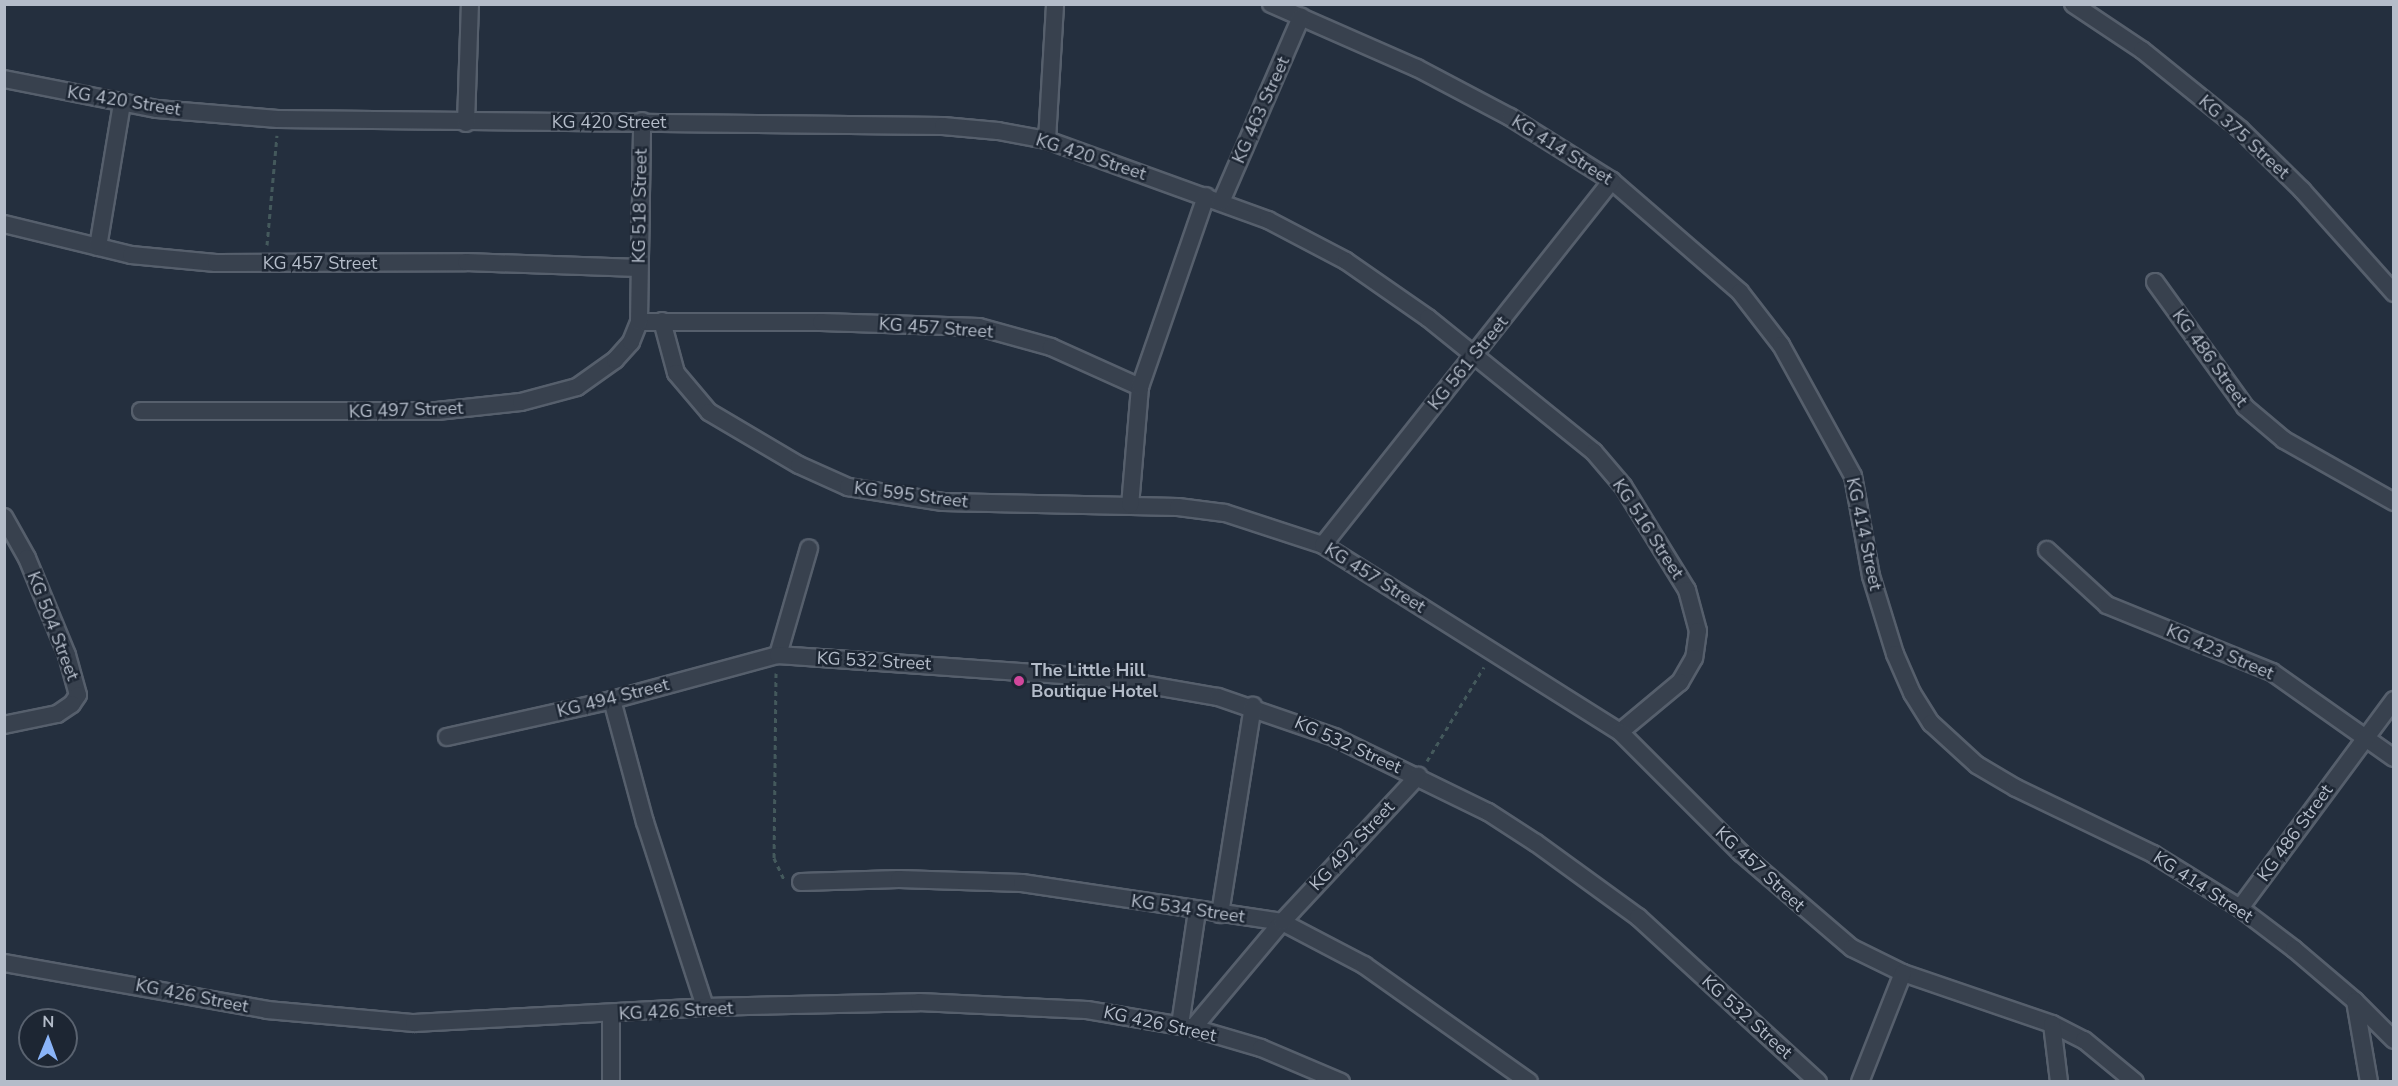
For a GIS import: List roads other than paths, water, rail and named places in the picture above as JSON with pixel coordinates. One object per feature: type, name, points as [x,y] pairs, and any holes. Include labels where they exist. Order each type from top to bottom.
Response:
[{"type":"street","points":[[466,123],[470,4]]},
{"type":"street","points":[[1047,140],[1054,4]]},
{"type":"street","name":"KG 414 Street","points":[[1271,4],[1469,95],[1612,181],[1740,292],[1781,345],[1815,402],[1853,476],[1871,576],[1895,654],[1912,693],[1931,723],[1960,752],[2016,788],[2153,854],[2241,908],[2355,1001],[2394,1040]]},
{"type":"street","name":"KG 375 Street","points":[[2073,4],[2142,50],[2241,130],[2302,190],[2394,293]]},
{"type":"street","name":"KG 463 Street","points":[[1140,387],[1213,199],[1301,17]]},
{"type":"street","name":"KG 420 Street","points":[[4,79],[122,104],[278,119],[466,123],[642,121],[943,126],[1047,140],[1268,220],[1346,261],[1476,354]]},
{"type":"street","points":[[98,247],[122,104]]},
{"type":"street","name":"KG 518 Street","points":[[639,322],[642,121]]},
{"type":"street","name":"KG 561 Street","points":[[1323,545],[1612,181]]},
{"type":"street","name":"KG 457 Street","points":[[4,224],[131,255],[266,264],[466,262],[639,268]]},
{"type":"street","name":"KG 486 Street","points":[[2155,282],[2245,407],[2284,440],[2394,502]]},
{"type":"street","name":"KG 595 Street","points":[[662,321],[676,373],[709,412],[826,479],[875,494],[943,502],[1130,505]]},
{"type":"street","name":"KG 457 Street","points":[[639,322],[979,327],[1051,347],[1140,387]]},
{"type":"street","name":"KG 497 Street","points":[[141,411],[437,411],[521,402],[577,387],[598,374],[631,342],[639,322]]},
{"type":"street","name":"KG 516 Street","points":[[1476,354],[1594,452],[1623,486],[1687,590],[1698,631],[1694,658],[1680,682],[1662,700],[1620,732]]},
{"type":"street","points":[[1130,505],[1140,387]]},
{"type":"street","name":"KG 457 Street","points":[[1130,505],[1225,513],[1323,545],[1620,732],[1741,854],[1851,948],[1903,973],[2052,1024],[2084,1040],[2135,1082]]},
{"type":"street","name":"KG 504 Street","points":[[4,517],[27,558],[67,655],[78,694],[72,704],[57,714],[4,725]]},
{"type":"street","points":[[778,656],[809,548]]},
{"type":"street","name":"KG 423 Street","points":[[2047,550],[2107,605],[2272,672],[2394,758]]},
{"type":"street","name":"KG 494 Street","points":[[447,737],[612,700],[778,656]]},
{"type":"street","name":"KG 532 Street","points":[[778,656],[1109,678],[1253,706],[1334,736],[1418,776],[1536,843],[1638,917],[1818,1082]]},
{"type":"street","points":[[612,700],[645,822],[705,1007]]},
{"type":"street","name":"KG 486 Street","points":[[2241,908],[2394,700]]},
{"type":"street","points":[[1220,914],[1253,706]]},
{"type":"street","name":"KG 492 Street","points":[[1187,1026],[1418,776]]},
{"type":"street","name":"KG 534 Street","points":[[801,882],[1002,881],[1282,922],[1364,965],[1529,1082]]},
{"type":"street","points":[[1187,1026],[1197,911]]},
{"type":"street","name":"KG 426 Street","points":[[4,963],[267,1011],[414,1023],[611,1014],[705,1007],[1001,1004],[1087,1010],[1187,1026],[1261,1048],[1341,1082]]},
{"type":"street","points":[[1860,1082],[1903,973]]},
{"type":"street","points":[[2355,1001],[2369,1082]]},
{"type":"street","points":[[611,1014],[611,1082]]},
{"type":"street","points":[[2052,1024],[2060,1082]]},
{"type":"place","name":"The Little Hill Boutique Hotel","points":[[1019,681]]}]
